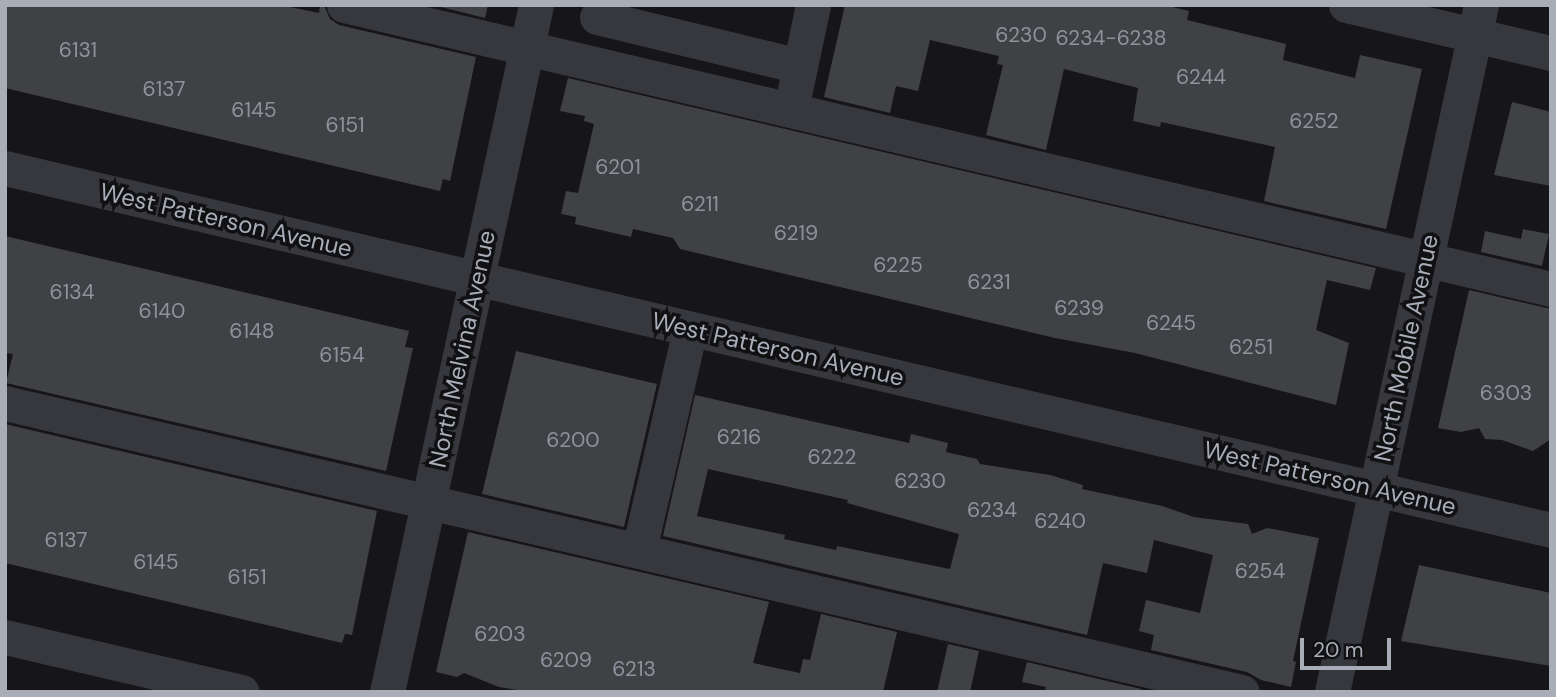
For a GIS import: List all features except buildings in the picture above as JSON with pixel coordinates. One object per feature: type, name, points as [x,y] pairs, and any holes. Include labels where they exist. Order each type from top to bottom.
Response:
[{"type":"street","points":[[344,5],[1551,289]]},
{"type":"street","name":"North Melvina Avenue","points":[[387,692],[536,5]]},
{"type":"street","points":[[791,110],[813,5]]},
{"type":"street","points":[[1346,5],[1477,20],[1551,53]]},
{"type":"street","points":[[588,62],[598,11],[800,66]]},
{"type":"street","name":"North Mobile Avenue","points":[[1332,692],[1477,20]]},
{"type":"street","name":"West Patterson Avenue","points":[[5,168],[1551,530]]},
{"type":"street","points":[[639,550],[690,328]]},
{"type":"street","points":[[5,403],[1242,692]]},
{"type":"street","points":[[5,637],[242,692]]}]
